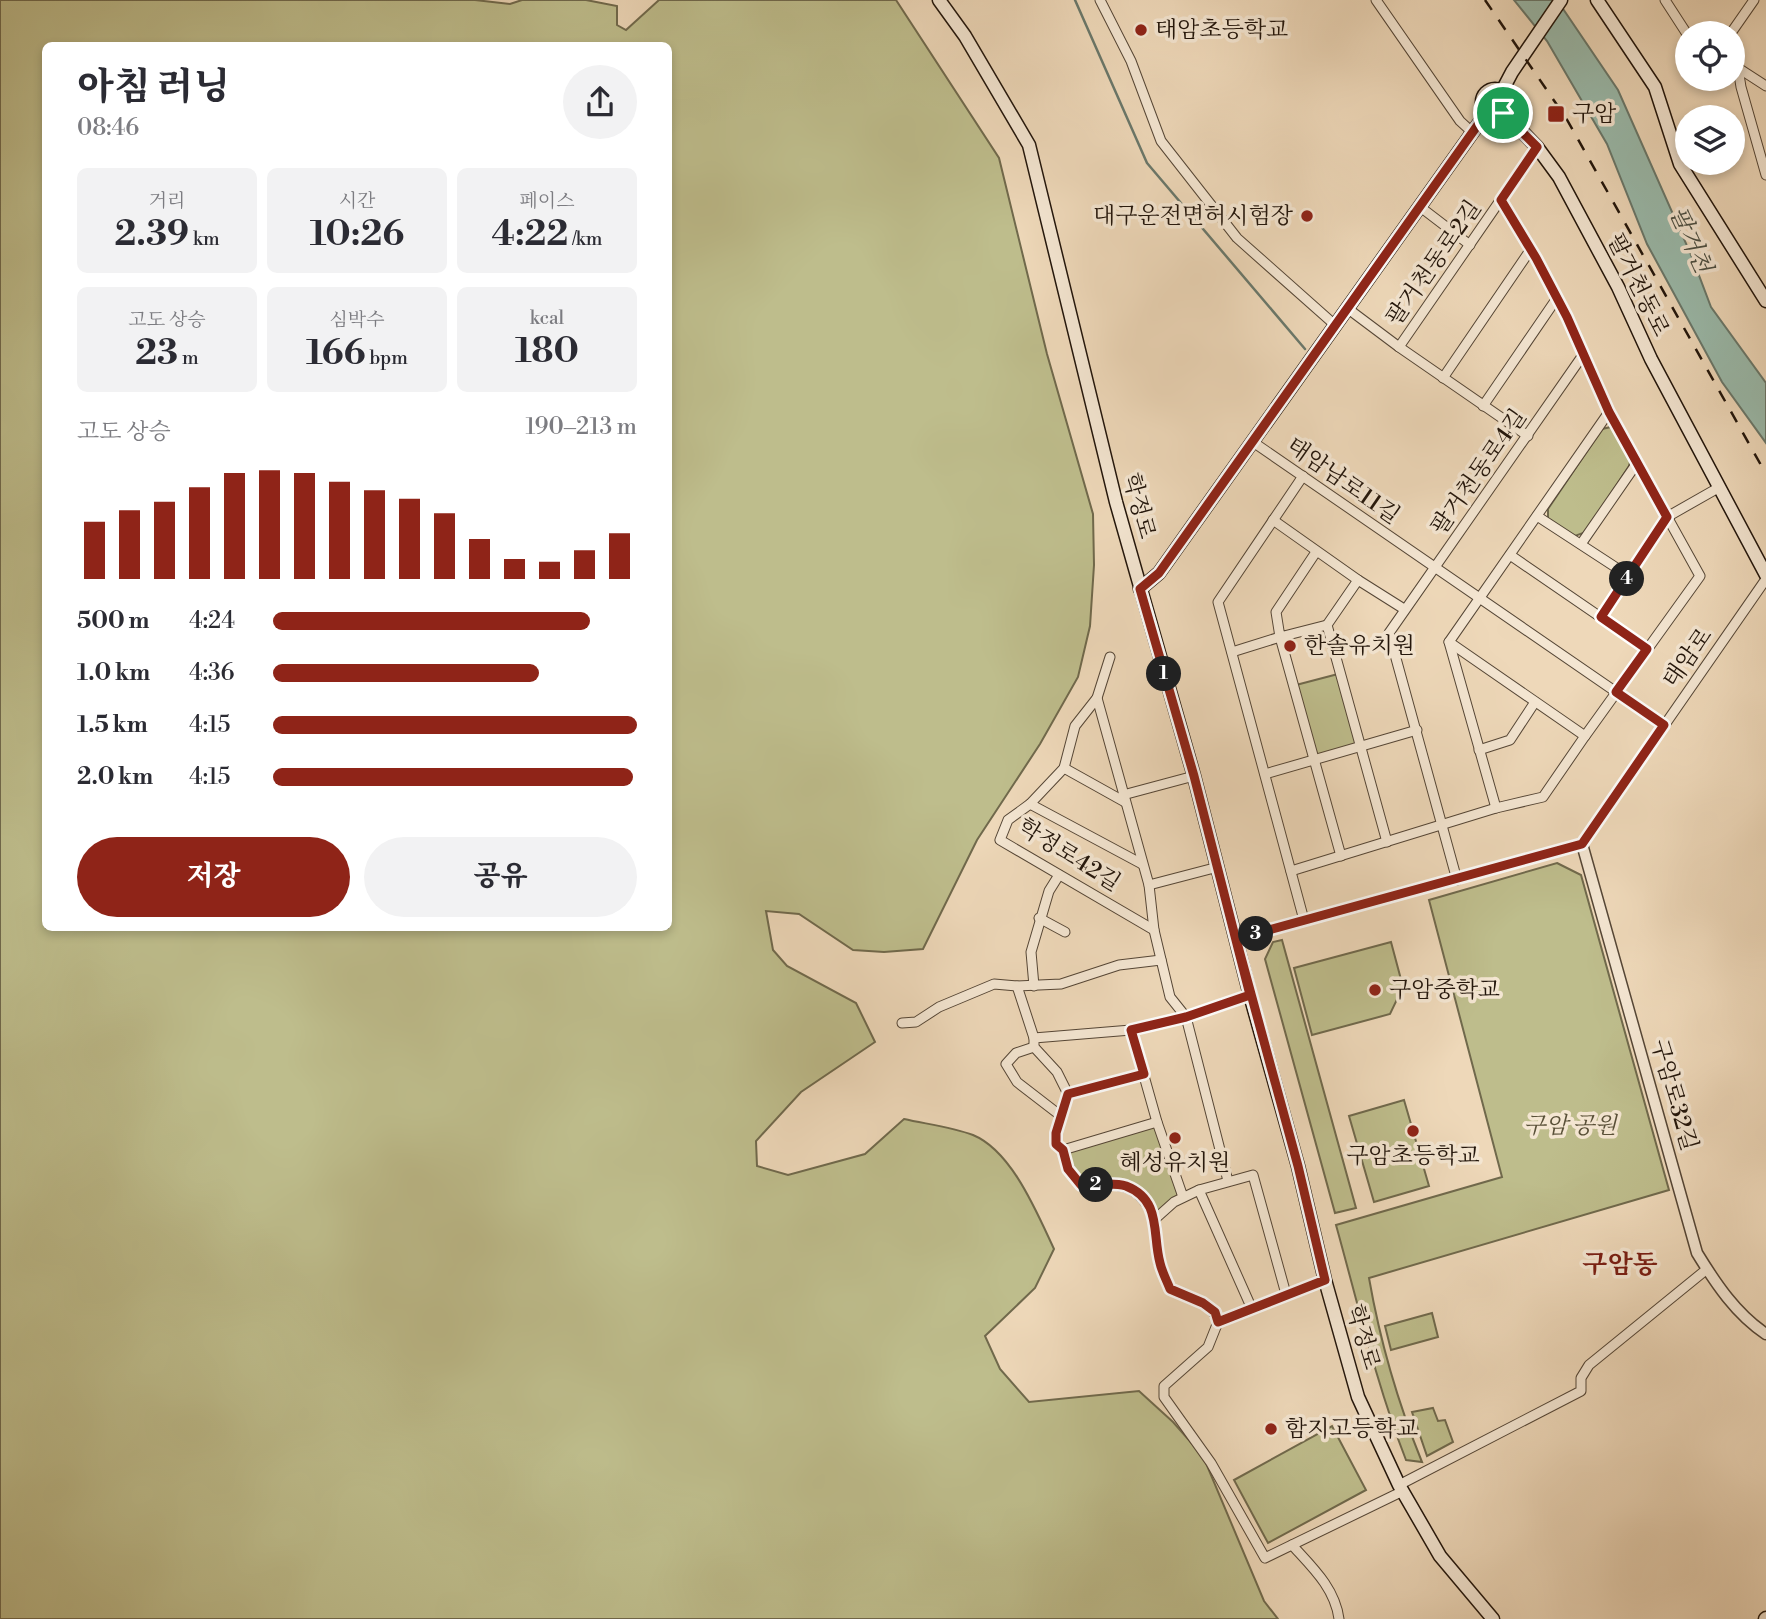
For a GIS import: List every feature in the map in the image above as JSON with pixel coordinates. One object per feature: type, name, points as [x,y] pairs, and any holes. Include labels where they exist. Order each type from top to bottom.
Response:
[{"type":"main road","name":"학정로","points":[[939,0],[965,36],[1029,145],[1116,502],[1194,776],[1358,1397],[1401,1488],[1440,1556],[1493,1619]]},
{"type":"main road","points":[[1502,91],[1561,0]]},
{"type":"main road","points":[[1597,0],[1655,87],[1680,164],[1764,291]]},
{"type":"main road","points":[[1493,89],[1502,91],[1508,102],[1503,112],[1495,115],[1487,112],[1483,97],[1493,89]]},
{"type":"main road","points":[[1140,589],[1159,573],[1487,112]]},
{"type":"main road","name":"팔거천동로","points":[[1503,112],[1537,147],[1559,177],[1618,287],[1651,359],[1717,488],[1766,577]]},
{"type":"street","points":[[1100,0],[1131,61],[1161,141],[1237,237],[1335,325]]},
{"type":"street","points":[[1376,0],[1460,121],[1472,132]]},
{"type":"street","points":[[1665,0],[1679,21]]},
{"type":"street","points":[[1739,21],[1754,0]]},
{"type":"street","points":[[1745,72],[1766,86]]},
{"type":"street","points":[[1742,91],[1766,175]]},
{"type":"street","name":"팔거천동로2길","points":[[1399,347],[1537,147]]},
{"type":"street","name":"팔거천동로2길","points":[[1501,200],[1557,298]]},
{"type":"street","points":[[1419,206],[1470,245]]},
{"type":"street","points":[[1443,378],[1531,249]]},
{"type":"street","points":[[1483,406],[1557,298]]},
{"type":"street","points":[[1291,871],[1496,808],[1543,797],[1700,576],[1609,412],[1557,298]]},
{"type":"street","points":[[1347,308],[1528,436]]},
{"type":"street","name":"팔거천동로4길","points":[[1457,880],[1389,633],[1583,355]]},
{"type":"street","points":[[1450,642],[1609,412]]},
{"type":"street","name":"태암남로11길","points":[[1253,442],[1664,725]]},
{"type":"street","points":[[1581,544],[1637,463]]},
{"type":"street","points":[[1303,476],[1219,602],[1304,920]]},
{"type":"street","points":[[1601,617],[1667,517],[1717,488]]},
{"type":"street","points":[[1537,516],[1629,576]]},
{"type":"street","points":[[1273,520],[1404,609]]},
{"type":"street","points":[[1317,552],[1276,612],[1280,637],[1341,856]]},
{"type":"street","points":[[1510,555],[1647,649]]},
{"type":"street","name":"태암로","points":[[1582,844],[1766,577]]},
{"type":"street","points":[[1232,652],[1327,625],[1358,580]]},
{"type":"street","points":[[1327,625],[1387,842]]},
{"type":"street","points":[[1450,642],[1585,736]]},
{"type":"street","points":[[1450,642],[1496,808]]},
{"type":"street","points":[[1097,698],[1111,657]]},
{"type":"street","name":"학정로42길","points":[[1097,698],[1074,726],[1064,768],[1030,804],[1008,820],[1000,840],[1154,930]]},
{"type":"street","name":"학정로42길","points":[[1097,698],[1149,885],[1154,930],[1170,997],[1186,1017],[1228,1181]]},
{"type":"street","points":[[1479,750],[1510,740],[1535,702]]},
{"type":"street","points":[[1265,775],[1417,730]]},
{"type":"street","points":[[1064,768],[1124,799],[1194,776]]},
{"type":"street","name":"학정로42길","points":[[1030,804],[1142,864]]},
{"type":"street","points":[[1236,939],[1582,844]]},
{"type":"street","name":"구암로32길","points":[[1582,844],[1697,1253],[1738,1310],[1750,1324],[1766,1335]]},
{"type":"street","points":[[1149,885],[1218,867]]},
{"type":"street","points":[[1034,986],[1031,952],[1039,918],[1049,891],[1059,875]]},
{"type":"street","points":[[1039,918],[1065,932]]},
{"type":"street","points":[[902,1023],[916,1022],[939,1007],[994,984],[1061,984],[1119,965],[1161,960]]},
{"type":"street","points":[[1017,986],[1034,1042],[1057,1072],[1068,1094],[1056,1133],[1056,1144],[1063,1150],[1068,1169],[1081,1185],[1125,1185],[1139,1195],[1149,1206],[1155,1219],[1160,1263],[1170,1289],[1203,1303],[1215,1312],[1218,1322],[1208,1347],[1164,1386],[1164,1397],[1211,1463],[1265,1558],[1581,1391],[1581,1378],[1589,1365],[1707,1269]]},
{"type":"street","points":[[1061,1116],[1017,1082],[1006,1064],[1016,1053],[1034,1042],[1131,1030],[1186,1017],[1250,995]]},
{"type":"street","points":[[1131,1030],[1157,1122],[1183,1197]]},
{"type":"street","points":[[1068,1094],[1144,1074]]},
{"type":"street","points":[[1063,1150],[1157,1122]]},
{"type":"street","points":[[1155,1219],[1183,1197],[1253,1175],[1286,1294]]},
{"type":"street","points":[[1199,1191],[1252,1309]]},
{"type":"street","points":[[1218,1322],[1325,1280]]},
{"type":"street","points":[[1292,1545],[1331,1592],[1337,1603],[1339,1619]]},
{"type":"green space","points":[[0,0],[475,0],[510,4],[522,0],[586,0],[617,6],[617,25],[626,30],[659,0],[896,0],[999,158],[1047,354],[1093,514],[1094,565],[1090,626],[1078,677],[1040,744],[977,840],[923,949],[884,952],[853,950],[799,914],[766,911],[773,950],[787,966],[856,1003],[875,1042],[801,1092],[756,1141],[757,1166],[788,1175],[865,1154],[904,1119],[965,1132],[987,1143],[1000,1154],[1022,1184],[1054,1249],[1035,1288],[985,1336],[1000,1369],[1029,1402],[1139,1391],[1173,1422],[1203,1456],[1264,1601],[1278,1619],[0,1619]]},
{"type":"green space","points":[[1611,427],[1631,458],[1629,466],[1586,532],[1575,536],[1548,519],[1548,509],[1602,429]]},
{"type":"green space","points":[[1338,674],[1357,744],[1317,757],[1296,685]]},
{"type":"green space","name":"구암 공원","points":[[1557,863],[1581,875],[1669,1190],[1369,1278],[1391,1372],[1422,1462],[1406,1460],[1376,1373],[1336,1225],[1502,1177],[1429,900]]},
{"type":"green space","points":[[1282,940],[1356,1208],[1335,1213],[1265,959],[1273,942]]},
{"type":"green space","points":[[1391,942],[1403,987],[1390,1014],[1312,1035],[1294,968]]},
{"type":"green space","points":[[1404,1100],[1429,1186],[1374,1202],[1349,1116]]},
{"type":"green space","points":[[1155,1126],[1178,1195],[1155,1215],[1125,1185],[1083,1183],[1066,1153]]},
{"type":"green space","points":[[1432,1313],[1438,1337],[1391,1350],[1385,1326]]},
{"type":"green space","points":[[1433,1408],[1438,1421],[1445,1420],[1453,1442],[1427,1456],[1412,1412]]},
{"type":"green space","points":[[1332,1426],[1366,1490],[1268,1543],[1234,1480]]},
{"type":"shaded area","points":[[1514,0],[1557,0],[1618,90],[1692,257],[1711,307],[1766,383],[1766,443],[1722,382],[1647,244],[1607,144],[1547,41]]},
{"type":"waterway","points":[[1075,0],[1147,163],[1305,349]]},
{"type":"railway","points":[[1485,0],[1566,118],[1766,474]]},
{"type":"place","name":"태암초등학교","points":[[1141,30]]},
{"type":"place","name":"구암","points":[[1556,114]]},
{"type":"place","name":"대구운전면허시험장","points":[[1307,216]]},
{"type":"place","name":"한솔유치원","points":[[1290,646]]},
{"type":"place","name":"구암중학교","points":[[1375,990]]},
{"type":"place","name":"구암초등학교","points":[[1413,1131]]},
{"type":"place","name":"혜성유치원","points":[[1175,1138]]},
{"type":"place","name":"함지고등학교","points":[[1271,1429]]},
{"type":"district","name":"구암동","points":[[1620,1265]]},
{"type":"route","points":[[1487,112],[1495,115],[1503,113],[1537,147],[1501,200],[1567,317],[1609,412],[1667,517],[1601,617],[1647,649],[1616,692],[1664,725],[1582,844],[1236,939],[1298,1166],[1325,1280],[1218,1322],[1215,1312],[1203,1303],[1170,1289],[1160,1263],[1155,1219],[1149,1206],[1139,1195],[1125,1185],[1081,1185],[1068,1169],[1063,1150],[1056,1144],[1056,1133],[1068,1094],[1144,1074],[1131,1030],[1186,1017],[1250,995],[1194,776],[1140,589],[1159,573],[1487,112]]},
{"type":"water label","name":"팔거천","points":[[1690,240]]}]
